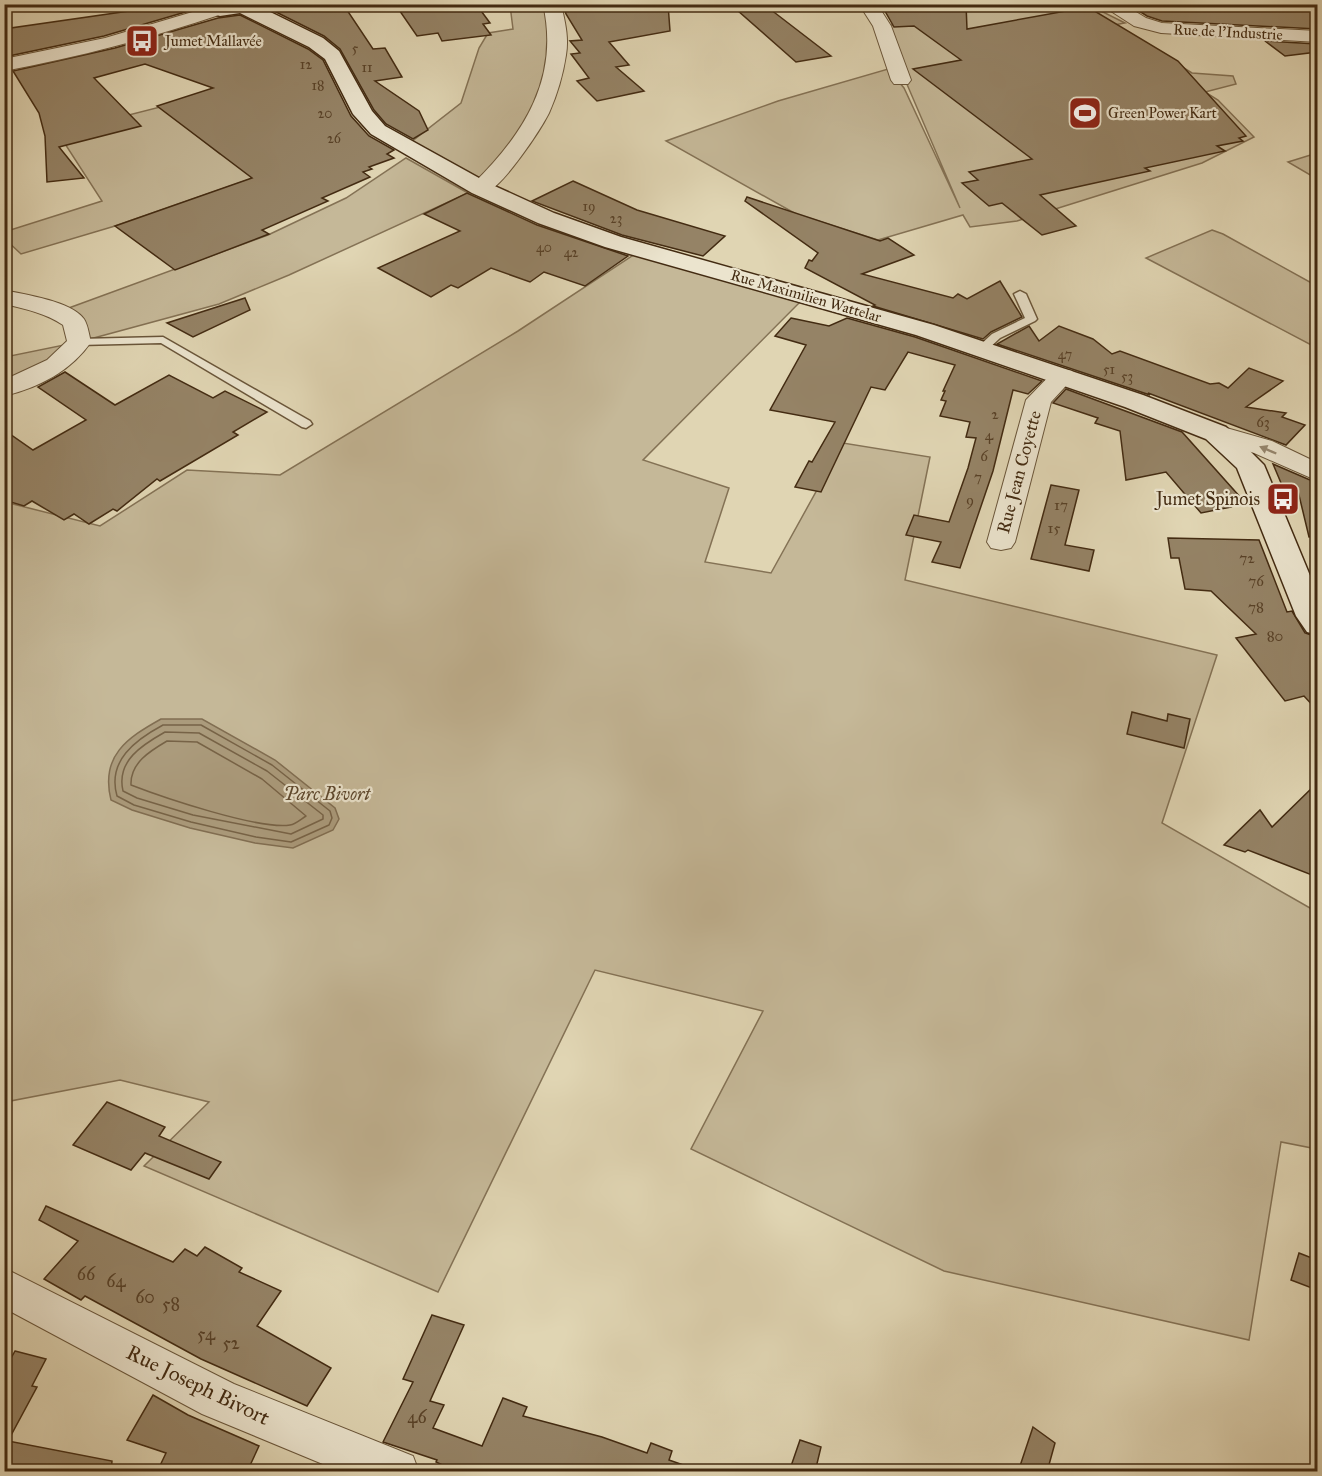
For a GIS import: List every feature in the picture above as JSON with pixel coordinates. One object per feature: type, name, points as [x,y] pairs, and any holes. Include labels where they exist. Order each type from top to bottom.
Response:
[{"type":"street","points":[[472,184],[494,176],[533,124],[549,85],[557,49],[558,32],[552,4]]},
{"type":"street","points":[[868,4],[882,26],[901,80]]},
{"type":"street","name":"Rue de l'Industrie","points":[[1109,4],[1126,16],[1161,28],[1317,37]]},
{"type":"street","points":[[4,65],[54,57],[148,33],[212,7],[243,6]]},
{"type":"street","name":"Rue Maximilien Wattelar","points":[[243,6],[330,52],[340,66],[366,121],[414,152],[472,184],[546,218],[614,242],[925,330],[1063,376],[1216,433],[1250,465],[1311,616],[1317,625]]},
{"type":"street","points":[[4,297],[49,306],[60,312],[74,322],[79,342],[70,355],[54,366],[34,378],[4,389]]},
{"type":"street","name":"Rue Jean Coyette","points":[[1001,542],[1039,400],[1063,376]]},
{"type":"street","points":[[1216,433],[1263,447],[1317,473]]},
{"type":"street","name":"Rue Joseph Bivort","points":[[4,1287],[218,1399],[397,1472]]},
{"type":"lane","points":[[982,349],[996,336],[1031,319],[1020,294]]},
{"type":"lane","points":[[79,342],[163,340],[306,424]]},
{"type":"green space","points":[[999,4],[1089,5],[1125,23],[1114,25],[1192,73],[1233,76],[1236,84],[1205,92],[1218,100],[1254,137],[1202,163],[1017,221],[970,227],[963,215],[878,240],[796,214],[666,141],[778,101],[888,69],[904,88],[960,208],[882,26],[957,18],[955,10]]},
{"type":"green space","points":[[510,5],[551,5],[545,95],[480,188],[406,146],[461,103],[479,48],[488,33],[513,29]]},
{"type":"green space","points":[[160,107],[220,154],[290,132],[325,153],[115,226],[21,254],[5,239],[4,232],[102,201],[58,133]]},
{"type":"green space","points":[[1317,153],[1317,179],[1288,162]]},
{"type":"green space","points":[[406,158],[468,193],[289,275],[219,304],[79,342],[66,309],[268,235],[346,198]]},
{"type":"green space","points":[[1212,230],[1317,286],[1317,348],[1146,258]]},
{"type":"green space","name":"Parc Bivort","points":[[638,252],[806,296],[643,460],[729,488],[705,562],[771,573],[843,443],[930,457],[905,580],[1217,655],[1162,823],[1317,912],[1317,1149],[1281,1142],[1249,1340],[944,1271],[691,1149],[763,1011],[595,970],[438,1292],[144,1166],[209,1102],[120,1080],[5,1102],[5,502],[100,526],[187,470],[280,475],[518,331]]},
{"type":"green space","points":[[79,342],[5,388],[5,357]]},
{"type":"water","points":[[161,719],[202,719],[275,760],[335,808],[339,819],[333,830],[293,848],[255,843],[190,828],[132,810],[111,800],[109,771],[119,750],[137,733]]},
{"type":"building","points":[[178,4],[197,4],[199,8],[104,36],[4,57],[4,29]]},
{"type":"building","points":[[260,4],[343,4],[373,49],[385,48],[402,77],[375,81],[419,111],[428,130],[413,139],[386,124],[374,110],[340,49],[324,36]]},
{"type":"building","points":[[395,4],[476,4],[490,23],[483,24],[491,35],[442,41],[438,33],[417,36]]},
{"type":"building","points":[[563,4],[668,4],[670,31],[609,42],[629,65],[616,67],[644,91],[597,101],[577,81],[589,78],[571,54],[580,53],[570,41],[582,40],[566,14]]},
{"type":"building","name":"Green Power Kart","points":[[881,4],[966,4],[967,29],[1088,7],[1178,61],[1246,136],[1239,138],[1243,141],[1217,146],[1225,151],[1145,168],[1150,171],[1040,195],[1076,226],[1042,235],[1002,203],[989,206],[962,183],[978,180],[969,172],[1032,159],[913,69],[961,60],[914,26],[894,27]]},
{"type":"building","points":[[1128,4],[1317,4],[1317,29],[1162,21],[1147,16]]},
{"type":"building","points":[[766,6],[831,56],[796,62],[737,10]]},
{"type":"building","points":[[240,15],[308,49],[323,60],[351,116],[369,136],[394,150],[387,154],[394,158],[369,167],[372,169],[363,172],[370,177],[322,198],[328,201],[262,230],[269,234],[175,270],[115,226],[252,178],[157,106],[213,88],[145,64],[94,78],[141,126],[59,147],[84,178],[47,182],[45,136],[39,113],[13,71],[115,48],[218,18]]},
{"type":"building","points":[[1265,41],[1317,44],[1317,52],[1285,56]]},
{"type":"building","points":[[573,181],[637,210],[725,236],[703,256],[622,235],[532,201]]},
{"type":"building","points":[[467,193],[537,225],[628,256],[585,286],[544,272],[530,282],[491,268],[458,288],[451,285],[431,297],[378,268],[460,231],[424,214]]},
{"type":"building","points":[[747,197],[880,241],[888,238],[914,255],[862,274],[953,298],[958,294],[967,299],[1000,281],[1022,317],[991,332],[983,339],[873,306],[875,305],[805,268],[809,260],[812,261],[818,253],[745,201]]},
{"type":"building","points":[[245,298],[250,310],[193,337],[167,323]]},
{"type":"building","points":[[791,318],[829,326],[847,318],[915,337],[1042,381],[1028,394],[1013,390],[993,471],[960,568],[932,562],[941,542],[906,535],[914,515],[949,522],[968,468],[976,438],[966,437],[970,422],[940,416],[946,401],[941,400],[945,391],[943,391],[955,365],[908,352],[885,390],[871,387],[821,492],[795,487],[835,422],[770,410],[806,345],[775,336]]},
{"type":"building","points":[[1029,326],[1039,341],[1059,326],[1093,339],[1112,354],[1120,351],[1210,384],[1219,383],[1228,388],[1249,368],[1283,381],[1246,407],[1286,413],[1282,417],[1305,425],[1286,445],[1148,393],[1150,395],[997,344]]},
{"type":"building","points":[[65,372],[115,405],[169,375],[213,398],[225,391],[267,412],[233,432],[238,435],[160,481],[157,479],[117,511],[113,509],[89,524],[74,514],[64,520],[32,501],[24,506],[4,500],[4,430],[33,450],[86,420],[38,387]]},
{"type":"building","points":[[1066,389],[1182,432],[1241,498],[1225,500],[1231,507],[1201,513],[1166,472],[1126,480],[1120,431],[1095,423],[1098,418],[1053,403]]},
{"type":"building","points":[[1273,464],[1317,483],[1317,536],[1309,537],[1298,491],[1284,490]]},
{"type":"building","points":[[1051,485],[1079,490],[1065,545],[1094,550],[1089,571],[1031,559]]},
{"type":"building","points":[[1168,538],[1259,540],[1287,612],[1292,611],[1305,633],[1317,637],[1317,710],[1304,696],[1285,701],[1236,638],[1256,634],[1211,591],[1185,589],[1179,558],[1171,558]]},
{"type":"building","points":[[1132,712],[1167,721],[1168,714],[1190,719],[1184,748],[1127,734]]},
{"type":"building","points":[[1317,783],[1317,877],[1248,850],[1245,852],[1224,845],[1260,810],[1272,827]]},
{"type":"building","points":[[107,1102],[165,1127],[159,1136],[221,1162],[209,1179],[145,1153],[131,1170],[73,1145]]},
{"type":"building","points":[[46,1206],[173,1262],[185,1249],[197,1256],[205,1247],[242,1268],[239,1272],[281,1291],[257,1326],[331,1368],[307,1406],[201,1359],[85,1296],[81,1300],[44,1279],[78,1241],[39,1220]]},
{"type":"building","points":[[1299,1253],[1317,1260],[1317,1290],[1291,1280]]},
{"type":"building","points":[[432,1315],[464,1325],[430,1401],[444,1405],[433,1428],[482,1446],[503,1398],[527,1407],[523,1416],[602,1437],[647,1453],[651,1443],[672,1451],[669,1460],[692,1468],[692,1472],[457,1472],[436,1462],[437,1460],[383,1442],[413,1382],[403,1379]]},
{"type":"building","points":[[15,1351],[46,1359],[32,1386],[37,1387],[8,1441],[112,1461],[111,1472],[4,1472],[4,1356],[11,1358]]},
{"type":"building","points":[[153,1395],[188,1415],[259,1446],[247,1472],[157,1472],[166,1453],[127,1440]]},
{"type":"building","points":[[1033,1427],[1055,1443],[1047,1472],[1018,1472]]},
{"type":"building","points":[[800,1440],[821,1447],[815,1472],[789,1472]]},
{"type":"place","name":"Jumet Mallavée","points":[[142,41]]},
{"type":"place","name":"Green Power Kart","points":[[1085,113]]},
{"type":"place","name":"Jumet Spinois","points":[[1283,499]]}]
